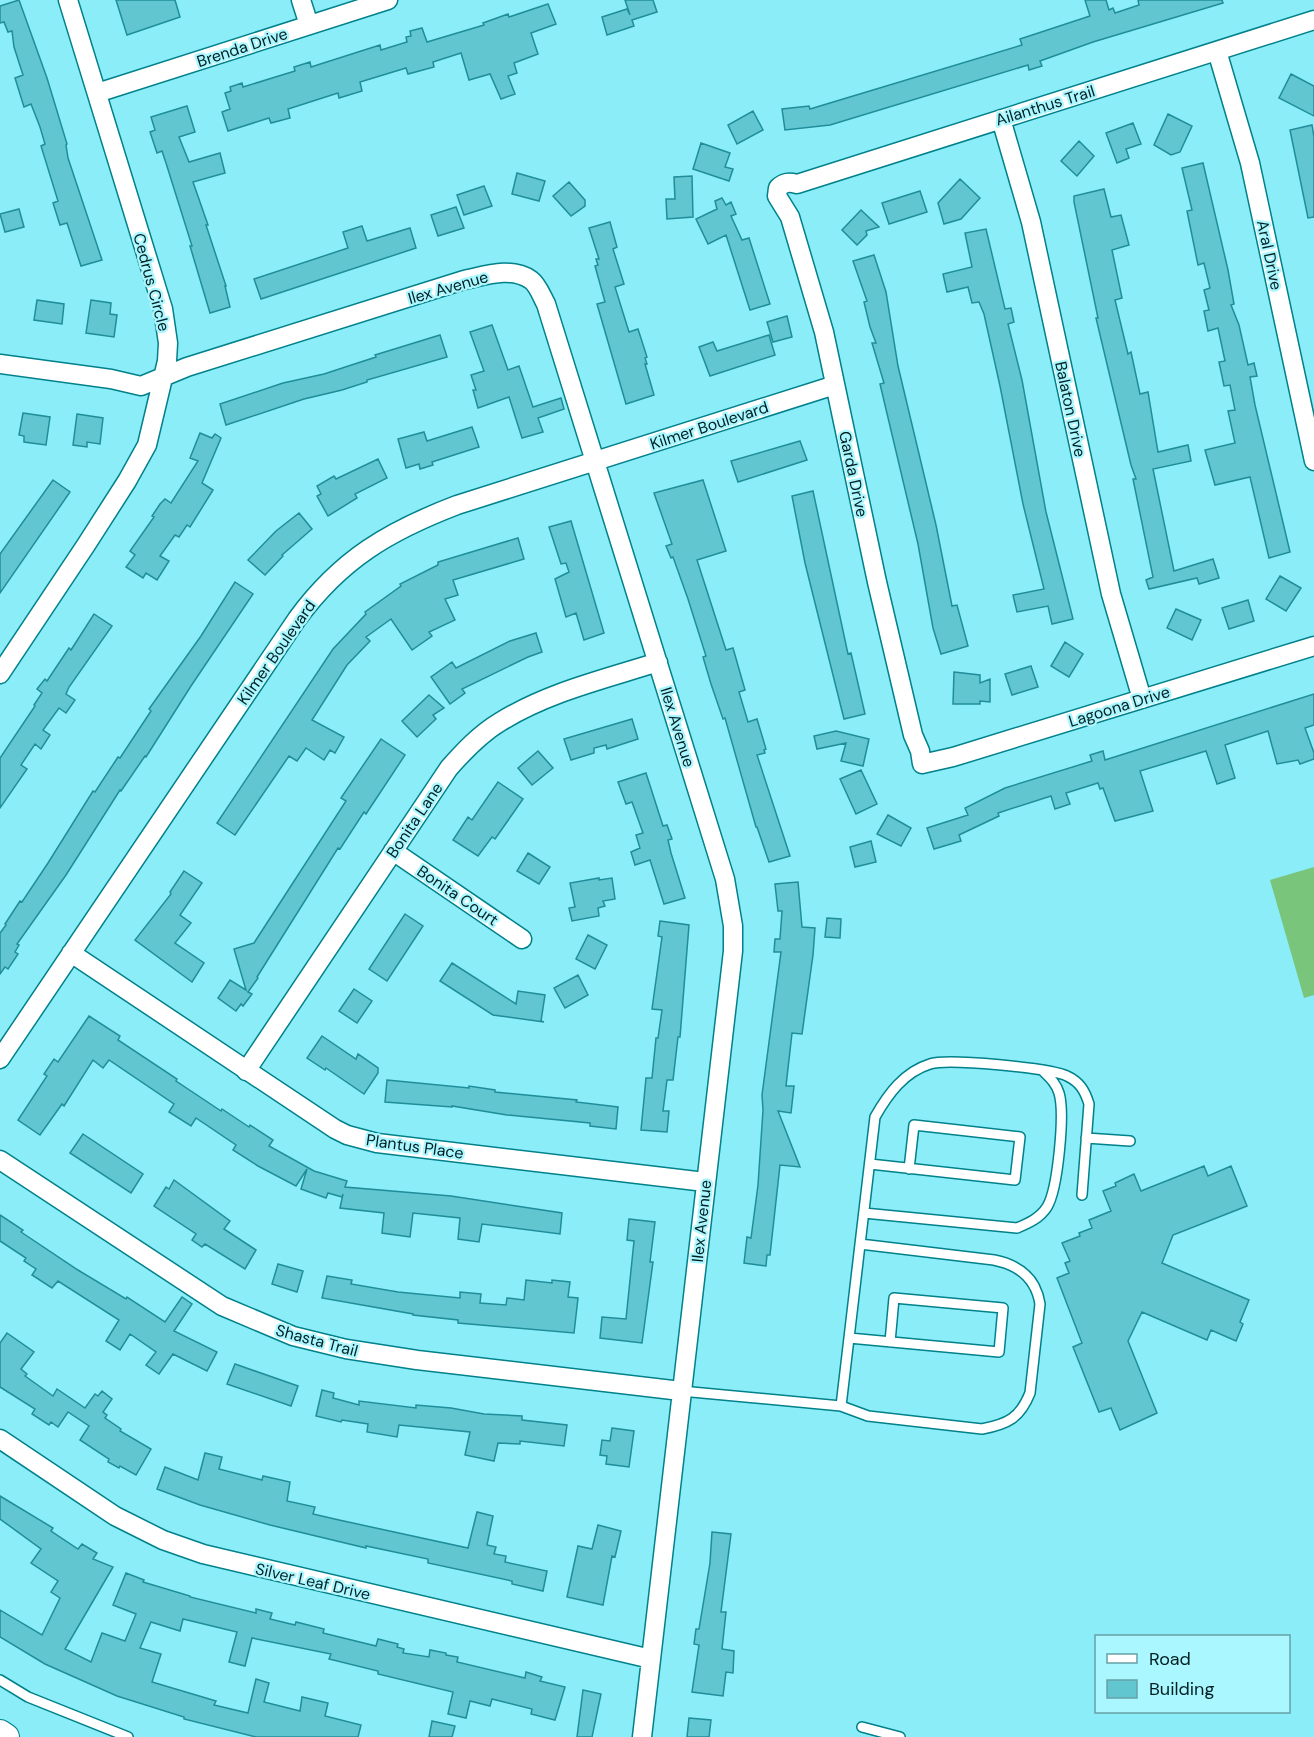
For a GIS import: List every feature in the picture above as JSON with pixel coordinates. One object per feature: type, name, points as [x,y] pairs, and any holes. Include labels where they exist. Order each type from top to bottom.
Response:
[{"type":"main road","points":[[0,1733],[6,1737]]},
{"type":"street","name":"Cedrus Circle","points":[[0,674],[127,481],[147,444],[167,361],[168,344],[163,309],[68,0]]},
{"type":"street","points":[[301,0],[309,25]]},
{"type":"street","name":"Brenda Drive","points":[[96,93],[388,0]]},
{"type":"street","name":"Ailanthus Trail","points":[[778,188],[781,184],[788,182],[797,184],[1314,20]]},
{"type":"street","name":"Aral Drive","points":[[1216,51],[1250,162],[1314,461]]},
{"type":"street","name":"Balaton Drive","points":[[1001,118],[1031,222],[1111,594],[1142,699]]},
{"type":"street","name":"Garda Drive","points":[[778,188],[777,196],[790,218],[812,286],[877,582],[922,764]]},
{"type":"street","name":"Ilex Avenue","points":[[0,364],[141,386],[187,368],[464,280],[510,273],[530,279],[546,304],[725,879],[733,927],[733,951],[642,1737]]},
{"type":"street","name":"Kilmer Boulevard","points":[[0,1059],[297,619],[312,598],[348,562],[373,544],[421,519],[457,505],[835,385]]},
{"type":"street","name":"Lagoona Drive","points":[[922,764],[953,757],[1314,646]]},
{"type":"street","name":"Bonita Lane","points":[[246,1071],[449,768],[472,744],[498,723],[524,709],[566,691],[658,662]]},
{"type":"street","name":"Bonita Court","points":[[393,851],[522,939]]},
{"type":"street","name":"Plantus Place","points":[[71,953],[335,1129],[364,1140],[705,1182]]},
{"type":"street","name":"Shasta Trail","points":[[0,1160],[222,1306],[293,1336],[346,1350],[681,1391]]},
{"type":"street","name":"Silver Leaf Drive","points":[[0,1439],[115,1516],[163,1540],[203,1554],[651,1659]]},
{"type":"lane","points":[[841,1406],[875,1117],[890,1091],[910,1074],[931,1064],[953,1061],[1042,1070],[1066,1075],[1079,1083],[1089,1104],[1082,1195]]},
{"type":"lane","points":[[864,1213],[1017,1228],[1033,1221],[1046,1209],[1053,1195],[1061,1110],[1059,1092],[1054,1082],[1042,1070]]},
{"type":"lane","points":[[870,1164],[909,1169],[1015,1180],[1020,1137],[914,1125],[909,1169]]},
{"type":"lane","points":[[1086,1138],[1130,1141]]},
{"type":"lane","points":[[681,1391],[841,1406],[868,1416],[982,1429],[999,1426],[1016,1418],[1026,1404],[1030,1393],[1040,1304],[1038,1293],[1031,1279],[1008,1263],[994,1260],[860,1244]]},
{"type":"lane","points":[[849,1338],[890,1342],[999,1352],[1003,1308],[894,1298],[890,1342]]},
{"type":"lane","points":[[0,1680],[28,1697],[128,1737]]},
{"type":"lane","points":[[862,1727],[900,1737]]},
{"type":"green space","points":[[1314,867],[1314,995],[1304,998],[1270,880]]},
{"type":"building","points":[[19,0],[47,78],[67,144],[68,158],[102,260],[81,266],[67,223],[60,225],[53,203],[58,201],[41,146],[45,144],[40,127],[31,104],[24,107],[15,78],[23,75],[14,47],[12,31],[8,32],[4,22],[0,23],[0,6]]},
{"type":"building","points":[[116,0],[175,0],[180,17],[127,35]]},
{"type":"building","points":[[625,0],[653,0],[657,12],[632,20],[634,26],[607,35],[602,17],[627,9],[630,15]]},
{"type":"building","points":[[1085,0],[1106,0],[1109,10],[1113,8],[1115,13],[1139,5],[1138,0],[1222,0],[1223,3],[1093,42],[1040,61],[1042,66],[1029,70],[1028,65],[830,125],[785,130],[782,109],[809,106],[810,109],[1022,45],[1020,39],[1090,16]]},
{"type":"building","points":[[548,4],[556,24],[531,33],[538,54],[514,63],[517,73],[508,76],[515,94],[501,99],[490,74],[469,80],[461,53],[433,62],[434,67],[408,74],[406,68],[360,82],[362,91],[339,98],[338,93],[288,109],[290,118],[271,123],[269,118],[228,131],[222,112],[230,109],[225,93],[231,91],[230,87],[242,83],[243,87],[295,71],[294,67],[310,62],[311,67],[380,45],[381,50],[407,42],[406,37],[411,36],[410,31],[422,28],[427,42],[484,25],[483,23],[508,14],[509,17]]},
{"type":"building","points":[[1291,74],[1314,86],[1314,116],[1279,98]]},
{"type":"building","points":[[187,106],[195,132],[179,137],[189,162],[220,153],[225,173],[193,182],[208,225],[206,225],[226,286],[230,307],[210,313],[166,163],[162,151],[157,153],[150,132],[155,130],[151,117]]},
{"type":"building","points":[[753,111],[763,130],[737,144],[728,125]]},
{"type":"building","points":[[1168,114],[1192,126],[1180,152],[1171,155],[1154,145]]},
{"type":"building","points":[[1133,123],[1141,144],[1126,149],[1129,158],[1117,163],[1106,133]]},
{"type":"building","points":[[1312,125],[1314,217],[1308,218],[1290,130]]},
{"type":"building","points":[[1079,141],[1094,156],[1077,176],[1061,161]]},
{"type":"building","points":[[701,143],[730,153],[725,167],[733,169],[729,181],[693,169]]},
{"type":"building","points":[[1203,163],[1228,270],[1234,304],[1231,305],[1239,325],[1248,365],[1254,363],[1257,376],[1250,377],[1255,405],[1290,552],[1269,558],[1250,477],[1215,485],[1205,450],[1235,443],[1228,411],[1235,410],[1230,385],[1224,386],[1219,362],[1225,361],[1218,328],[1208,331],[1204,311],[1209,310],[1204,290],[1210,288],[1204,263],[1198,265],[1187,211],[1192,210],[1182,168]]},
{"type":"building","points":[[517,173],[545,181],[539,201],[512,194]]},
{"type":"building","points":[[692,176],[693,217],[667,219],[666,199],[675,199],[674,177]]},
{"type":"building","points":[[960,179],[980,198],[961,219],[944,224],[938,203]]},
{"type":"building","points":[[569,182],[585,200],[585,206],[571,216],[553,196]]},
{"type":"building","points":[[484,186],[492,206],[464,215],[457,195]]},
{"type":"building","points":[[1104,189],[1111,217],[1121,215],[1129,245],[1112,250],[1122,298],[1115,300],[1128,354],[1131,352],[1140,394],[1148,392],[1158,452],[1188,445],[1191,461],[1153,469],[1174,571],[1213,559],[1219,578],[1199,584],[1197,578],[1149,589],[1146,580],[1153,577],[1133,479],[1136,479],[1096,318],[1098,318],[1074,202],[1074,196]]},
{"type":"building","points":[[920,191],[927,212],[889,224],[882,203]]},
{"type":"building","points":[[722,198],[726,205],[731,202],[736,214],[731,216],[742,240],[749,238],[770,304],[750,310],[726,235],[708,244],[696,219],[717,209],[715,201]]},
{"type":"building","points":[[456,207],[464,228],[438,236],[431,215]]},
{"type":"building","points":[[19,209],[24,227],[5,232],[0,214]]},
{"type":"building","points":[[861,210],[879,227],[866,231],[867,235],[857,245],[842,230]]},
{"type":"building","points":[[610,222],[617,247],[613,249],[624,284],[615,287],[629,332],[638,329],[647,357],[645,358],[647,364],[645,364],[654,395],[626,404],[597,304],[605,302],[595,266],[598,265],[596,259],[599,259],[589,228]]},
{"type":"building","points":[[362,226],[367,241],[410,228],[416,248],[261,299],[254,279],[348,248],[343,232]]},
{"type":"building","points":[[986,229],[1005,309],[1011,308],[1014,322],[1008,324],[1022,380],[1046,512],[1073,619],[1052,624],[1048,606],[1017,612],[1013,595],[1044,589],[1023,504],[1000,386],[984,314],[979,302],[972,303],[968,287],[947,292],[943,274],[972,267],[965,233]]},
{"type":"building","points":[[874,255],[886,292],[898,366],[936,525],[952,606],[957,605],[968,646],[941,654],[933,628],[918,544],[880,384],[884,383],[872,343],[876,343],[864,302],[867,301],[853,261]]},
{"type":"building","points":[[37,300],[64,304],[62,324],[34,320]]},
{"type":"building","points":[[91,300],[111,303],[110,314],[117,315],[114,337],[86,333]]},
{"type":"building","points":[[787,316],[792,337],[773,342],[767,322]]},
{"type":"building","points":[[492,325],[508,370],[519,366],[533,407],[561,398],[564,409],[538,418],[543,432],[522,438],[509,397],[478,408],[471,375],[484,371],[470,332]]},
{"type":"building","points":[[440,335],[447,357],[367,380],[367,382],[342,390],[304,399],[226,425],[220,404],[283,383],[324,374]]},
{"type":"building","points":[[769,335],[775,355],[710,376],[699,347],[713,342],[717,351]]},
{"type":"building","points":[[23,413],[50,417],[46,445],[24,442],[24,436],[19,435]]},
{"type":"building","points":[[77,414],[103,418],[100,444],[87,442],[87,447],[73,445]]},
{"type":"building","points":[[472,427],[479,447],[432,462],[433,465],[420,469],[419,464],[406,468],[398,439],[424,432],[427,441]]},
{"type":"building","points":[[200,433],[212,438],[215,434],[221,438],[202,483],[213,490],[190,527],[187,525],[179,537],[175,535],[160,556],[169,561],[157,580],[146,573],[143,578],[126,567],[135,555],[130,551],[154,517],[152,516],[160,504],[165,499],[171,503],[198,461],[190,458]]},
{"type":"building","points":[[800,441],[807,460],[738,482],[731,461]]},
{"type":"building","points":[[378,459],[387,478],[355,494],[357,498],[328,516],[317,496],[321,494],[317,486],[334,476],[336,479]]},
{"type":"building","points":[[53,480],[70,492],[0,593],[0,554]]},
{"type":"building","points":[[703,480],[726,551],[697,560],[726,650],[733,648],[745,690],[739,692],[748,722],[757,719],[766,749],[765,753],[757,755],[790,856],[769,862],[756,827],[725,718],[723,719],[711,684],[703,657],[706,656],[688,599],[673,557],[671,558],[666,546],[672,544],[654,493]]},
{"type":"building","points":[[813,491],[848,654],[851,653],[865,714],[844,719],[805,563],[792,496]]},
{"type":"building","points":[[299,513],[312,529],[282,555],[265,575],[248,560],[276,531]]},
{"type":"building","points":[[571,521],[604,633],[584,640],[576,613],[566,617],[555,579],[569,572],[566,563],[561,564],[549,527]]},
{"type":"building","points":[[518,538],[524,559],[453,580],[458,595],[445,599],[455,620],[429,632],[432,636],[412,650],[391,619],[366,637],[370,641],[347,665],[312,720],[344,737],[335,753],[330,750],[324,760],[306,748],[297,761],[289,756],[235,835],[217,823],[333,649],[366,614],[365,612],[401,586],[400,584],[438,565],[438,562]]},
{"type":"building","points":[[1280,576],[1301,588],[1286,611],[1266,599]]},
{"type":"building","points":[[235,582],[253,594],[146,757],[120,790],[66,875],[17,944],[19,945],[15,952],[18,954],[8,969],[5,967],[0,974],[0,933],[5,924],[48,863],[93,791],[95,792],[118,757],[120,758],[151,711],[149,709],[201,636]]},
{"type":"building","points":[[1248,600],[1254,621],[1229,629],[1222,608]]},
{"type":"building","points":[[1176,609],[1201,620],[1192,640],[1167,628]]},
{"type":"building","points":[[94,614],[112,626],[69,687],[66,694],[75,700],[66,713],[59,708],[43,730],[50,735],[41,749],[35,744],[21,765],[27,769],[0,808],[0,758],[42,693],[37,689],[45,679],[47,681],[69,648],[71,650]]},
{"type":"building","points":[[536,633],[542,652],[462,689],[465,693],[450,704],[431,677],[452,662],[456,668],[510,641]]},
{"type":"building","points":[[1065,642],[1083,654],[1069,677],[1051,666]]},
{"type":"building","points":[[1031,666],[1038,687],[1012,695],[1005,674]]},
{"type":"building","points":[[954,672],[980,675],[980,683],[990,679],[990,702],[953,704]]},
{"type":"building","points":[[1314,694],[1314,725],[1305,728],[1314,759],[1300,764],[1298,760],[1277,764],[1268,731],[1225,745],[1235,778],[1217,784],[1206,751],[1140,771],[1153,811],[1115,821],[1103,788],[1100,789],[1098,783],[1066,793],[1070,804],[1055,809],[1051,796],[998,813],[999,816],[959,835],[961,841],[934,849],[927,828],[968,815],[965,808],[1005,788],[1092,761],[1090,755],[1103,751],[1105,760]]},
{"type":"building","points":[[429,695],[444,708],[433,715],[436,719],[417,737],[402,721]]},
{"type":"building","points":[[632,719],[638,739],[607,749],[606,745],[594,748],[594,753],[571,760],[564,739]]},
{"type":"building","points":[[836,731],[869,739],[863,766],[841,761],[846,743],[817,749],[814,736]]},
{"type":"building","points":[[381,739],[405,755],[366,814],[364,812],[340,849],[338,848],[248,992],[252,994],[236,1011],[218,998],[230,980],[246,990],[234,949],[254,943],[346,801],[341,798]]},
{"type":"building","points":[[538,751],[553,768],[532,785],[518,768]]},
{"type":"building","points":[[861,770],[877,804],[856,814],[840,779]]},
{"type":"building","points":[[646,773],[663,826],[667,825],[672,839],[668,840],[685,898],[664,904],[650,860],[635,865],[631,852],[640,848],[636,835],[643,833],[632,802],[626,804],[618,782]]},
{"type":"building","points":[[498,782],[523,799],[495,839],[492,837],[478,856],[453,840],[468,817],[472,820]]},
{"type":"building","points":[[888,815],[911,828],[901,846],[877,834]]},
{"type":"building","points":[[871,841],[876,862],[855,867],[850,847]]},
{"type":"building","points":[[528,853],[550,867],[539,884],[517,871]]},
{"type":"building","points":[[184,871],[202,883],[180,915],[191,923],[175,943],[204,963],[192,982],[135,940],[171,894],[170,892]]},
{"type":"building","points":[[599,878],[599,880],[612,878],[615,899],[603,901],[605,906],[598,908],[599,916],[572,921],[569,908],[575,907],[570,883]]},
{"type":"building","points":[[798,882],[802,927],[815,928],[813,955],[802,1034],[792,1033],[786,1086],[794,1086],[791,1113],[778,1111],[800,1167],[780,1165],[770,1255],[767,1255],[766,1266],[744,1263],[747,1237],[751,1238],[758,1185],[762,1095],[781,952],[774,952],[775,939],[780,939],[782,911],[778,911],[775,884]]},
{"type":"building","points":[[405,914],[423,926],[387,981],[369,969]]},
{"type":"building","points":[[827,918],[841,919],[840,938],[825,937]]},
{"type":"building","points":[[660,921],[689,925],[680,1037],[678,1037],[673,1080],[667,1080],[663,1111],[669,1111],[667,1132],[641,1130],[646,1078],[652,1078],[656,1038],[658,1038],[662,1010],[652,1009],[662,937],[658,936]]},
{"type":"building","points":[[588,935],[607,945],[595,969],[576,959]]},
{"type":"building","points":[[452,963],[516,1004],[518,991],[545,995],[541,1021],[544,1022],[493,1015],[440,981]]},
{"type":"building","points":[[578,975],[588,995],[565,1008],[554,988]]},
{"type":"building","points":[[354,989],[372,1001],[357,1023],[339,1011]]},
{"type":"building","points":[[89,1016],[120,1036],[118,1040],[177,1079],[176,1081],[221,1111],[222,1109],[273,1140],[269,1146],[314,1171],[347,1181],[345,1187],[451,1196],[562,1213],[560,1234],[482,1224],[479,1242],[458,1239],[460,1218],[413,1213],[410,1237],[382,1233],[384,1213],[340,1208],[343,1194],[342,1197],[328,1193],[326,1198],[301,1189],[307,1169],[296,1186],[258,1166],[233,1150],[236,1145],[196,1118],[191,1126],[169,1112],[174,1104],[109,1060],[103,1068],[93,1060],[64,1106],[62,1104],[40,1135],[18,1120],[47,1076],[44,1074],[54,1059],[58,1062]]},
{"type":"building","points":[[322,1036],[356,1059],[358,1054],[378,1068],[378,1073],[364,1094],[307,1058]]},
{"type":"building","points":[[387,1080],[469,1088],[469,1086],[495,1090],[495,1092],[577,1100],[576,1102],[618,1107],[616,1129],[590,1126],[590,1123],[507,1115],[452,1106],[385,1102]]},
{"type":"building","points":[[83,1134],[143,1174],[131,1193],[70,1153]]},
{"type":"building","points":[[1204,1166],[1208,1176],[1231,1166],[1247,1206],[1173,1235],[1162,1263],[1249,1300],[1240,1322],[1243,1324],[1236,1341],[1211,1330],[1207,1340],[1142,1312],[1128,1341],[1157,1413],[1120,1430],[1111,1408],[1099,1412],[1073,1347],[1082,1343],[1057,1278],[1069,1273],[1065,1263],[1070,1261],[1062,1243],[1092,1228],[1089,1220],[1111,1211],[1103,1191],[1116,1186],[1115,1183],[1134,1174],[1141,1191]]},
{"type":"building","points":[[174,1180],[230,1221],[224,1229],[256,1250],[245,1269],[205,1244],[202,1247],[192,1240],[196,1234],[154,1206],[166,1187],[169,1189]]},
{"type":"building","points":[[0,1215],[78,1270],[126,1299],[127,1297],[165,1322],[182,1297],[192,1304],[174,1331],[217,1352],[207,1371],[173,1354],[159,1374],[146,1365],[156,1352],[130,1334],[120,1350],[106,1341],[119,1320],[58,1281],[52,1288],[32,1275],[36,1269],[24,1261],[26,1258],[0,1241]]},
{"type":"building","points":[[629,1219],[655,1222],[650,1262],[653,1262],[642,1343],[600,1338],[602,1317],[626,1319],[634,1241],[627,1240]]},
{"type":"building","points":[[278,1264],[303,1271],[297,1292],[272,1284]]},
{"type":"building","points":[[327,1276],[352,1280],[351,1284],[398,1292],[460,1298],[460,1292],[481,1294],[480,1303],[506,1305],[507,1298],[524,1300],[526,1280],[552,1283],[552,1280],[570,1282],[568,1297],[578,1298],[574,1333],[458,1323],[458,1320],[413,1315],[322,1298]]},
{"type":"building","points":[[7,1333],[34,1352],[21,1369],[27,1374],[25,1376],[53,1396],[57,1389],[85,1408],[95,1394],[98,1396],[102,1391],[112,1399],[103,1412],[107,1415],[105,1418],[121,1429],[120,1431],[151,1449],[136,1475],[108,1462],[109,1459],[80,1440],[89,1426],[68,1412],[58,1427],[51,1422],[49,1425],[32,1414],[35,1409],[0,1387],[0,1343]]},
{"type":"building","points":[[235,1364],[298,1386],[291,1406],[227,1384]]},
{"type":"building","points":[[322,1390],[334,1393],[333,1398],[359,1405],[359,1401],[416,1408],[416,1405],[451,1408],[484,1414],[522,1416],[522,1420],[567,1425],[564,1446],[520,1441],[520,1444],[498,1443],[494,1461],[465,1455],[470,1432],[399,1425],[397,1437],[367,1432],[368,1424],[342,1420],[341,1422],[316,1416]]},
{"type":"building","points":[[612,1428],[634,1431],[629,1467],[606,1464],[607,1456],[600,1455],[602,1440],[610,1441]]},
{"type":"building","points":[[205,1453],[222,1457],[219,1469],[262,1480],[263,1476],[290,1482],[287,1501],[315,1507],[313,1514],[339,1520],[468,1548],[477,1512],[493,1516],[487,1545],[496,1547],[494,1554],[506,1556],[505,1562],[547,1571],[543,1591],[512,1584],[512,1581],[428,1563],[428,1559],[366,1546],[366,1548],[270,1525],[200,1505],[157,1489],[165,1467],[198,1480]]},
{"type":"building","points":[[0,1496],[53,1528],[51,1531],[78,1549],[82,1544],[97,1553],[93,1559],[113,1567],[65,1649],[91,1662],[102,1633],[125,1641],[136,1614],[113,1605],[126,1573],[144,1580],[143,1582],[190,1597],[256,1613],[256,1609],[272,1613],[270,1619],[324,1629],[323,1633],[376,1646],[378,1639],[398,1644],[397,1647],[404,1649],[403,1653],[429,1657],[430,1650],[458,1657],[457,1662],[525,1678],[526,1672],[542,1677],[540,1681],[565,1687],[555,1720],[531,1714],[532,1709],[492,1699],[490,1706],[470,1701],[466,1718],[448,1714],[453,1692],[378,1674],[378,1671],[329,1659],[331,1654],[252,1638],[245,1666],[229,1662],[237,1632],[183,1619],[180,1631],[151,1622],[140,1648],[161,1654],[152,1682],[216,1701],[214,1705],[248,1713],[256,1679],[269,1683],[264,1702],[300,1711],[302,1697],[328,1703],[325,1716],[361,1725],[358,1737],[256,1737],[184,1719],[184,1717],[117,1696],[45,1664],[0,1637],[0,1610],[42,1635],[60,1598],[51,1592],[58,1581],[31,1563],[41,1549],[0,1519]]},
{"type":"building","points":[[598,1525],[621,1531],[615,1557],[612,1556],[603,1605],[567,1597],[578,1546],[592,1549]]},
{"type":"building","points":[[712,1532],[731,1534],[721,1612],[726,1612],[722,1649],[734,1651],[733,1673],[726,1672],[723,1696],[692,1692],[699,1645],[694,1644],[696,1629],[699,1629],[710,1563]]},
{"type":"building","points":[[583,1690],[601,1694],[592,1737],[577,1737]]},
{"type":"building","points":[[689,1718],[711,1720],[709,1737],[687,1737]]},
{"type":"building","points":[[432,1721],[455,1726],[452,1737],[429,1737]]}]
